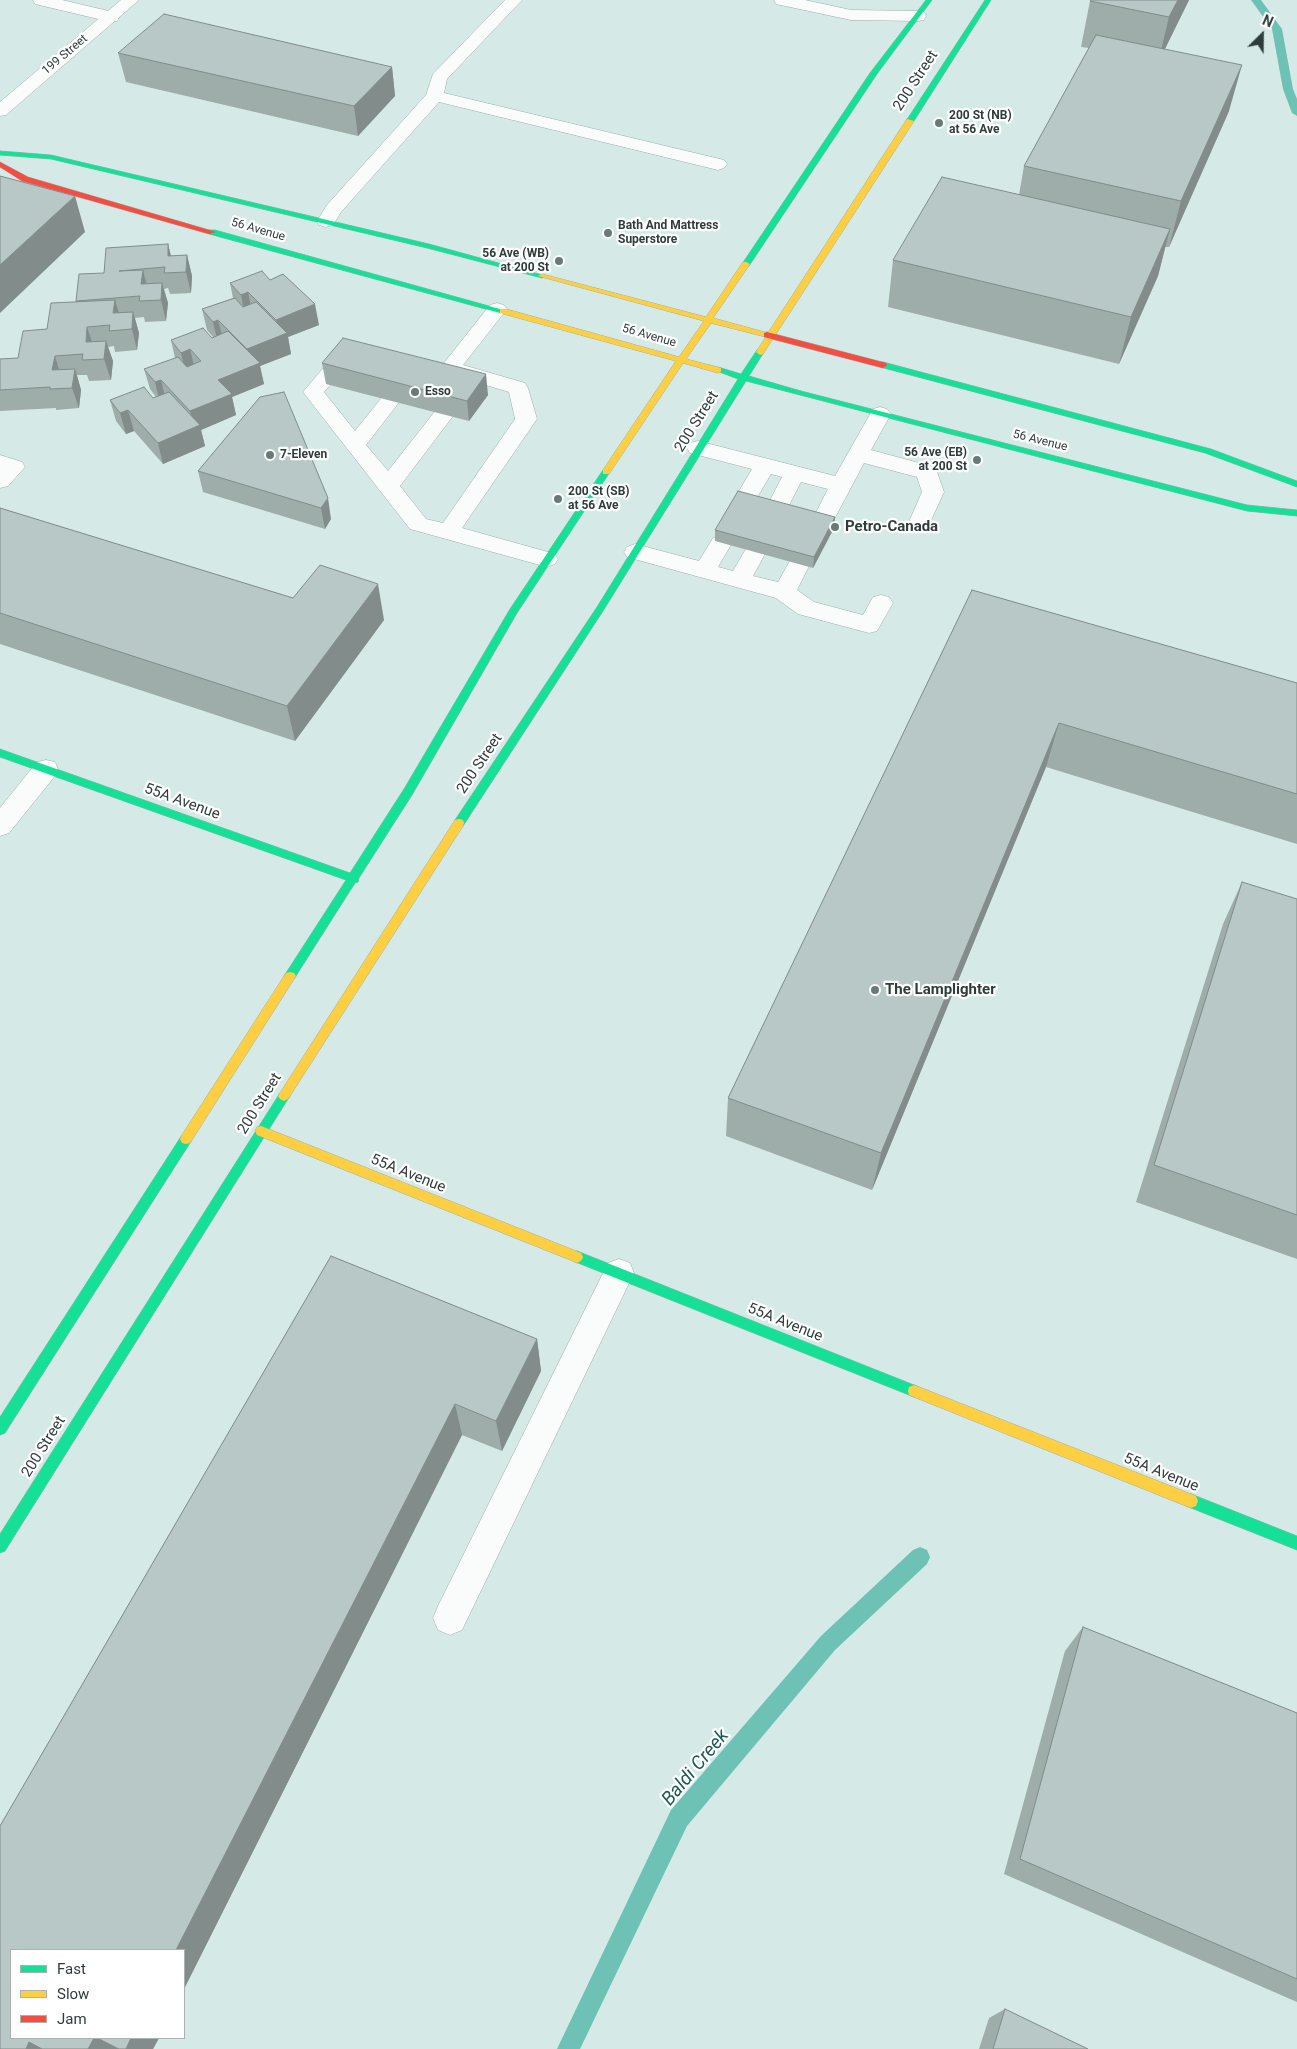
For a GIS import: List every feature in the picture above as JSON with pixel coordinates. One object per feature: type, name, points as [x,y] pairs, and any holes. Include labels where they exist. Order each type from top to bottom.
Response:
[{"type":"main road","points":[[0,1429],[354,879],[408,792],[513,611],[680,359],[874,73],[929,0]]},
{"type":"main road","name":"200 Street","points":[[0,1546],[405,904],[527,722],[769,336],[988,0]]},
{"type":"main road","name":"56 Avenue","points":[[0,153],[51,157],[429,246],[1208,451],[1297,484]]},
{"type":"main road","name":"56 Avenue","points":[[0,164],[25,179],[880,414],[1247,508],[1297,513]]},
{"type":"main road","points":[[307,229],[333,223]]},
{"type":"main road","points":[[268,247],[283,236]]},
{"type":"main road","name":"55A Avenue","points":[[0,753],[354,879]]},
{"type":"main road","name":"55A Avenue","points":[[261,1131],[1297,1543]]},
{"type":"street","points":[[41,0],[111,17]]},
{"type":"street","name":"199 Street","points":[[0,111],[130,0]]},
{"type":"street","points":[[333,223],[435,96],[439,78],[514,0]]},
{"type":"street","points":[[782,0],[851,15],[918,16]]},
{"type":"street","points":[[435,96],[718,164]]},
{"type":"street","points":[[448,532],[526,420],[518,388],[469,382],[440,365],[497,310]]},
{"type":"street","points":[[370,348],[348,351],[313,392],[418,524],[547,559]]},
{"type":"street","points":[[355,445],[390,401]]},
{"type":"street","points":[[821,524],[880,414]]},
{"type":"street","points":[[388,486],[443,415]]},
{"type":"street","points":[[698,448],[841,485]]},
{"type":"street","points":[[858,454],[926,472],[934,492],[919,524]]},
{"type":"street","points":[[0,462],[14,466],[0,480]]},
{"type":"street","points":[[743,503],[765,465]]},
{"type":"street","points":[[775,512],[795,473]]},
{"type":"street","points":[[704,571],[721,543]]},
{"type":"street","points":[[635,552],[784,592],[806,608],[869,625],[881,603]]},
{"type":"street","points":[[739,581],[755,552]]},
{"type":"street","points":[[784,592],[799,564]]},
{"type":"street","points":[[0,826],[46,769]]},
{"type":"street","points":[[450,1618],[619,1273]]},
{"type":"building","points":[[1091,0],[1178,0],[1169,17]]},
{"type":"building","points":[[164,14],[392,67],[354,106],[118,53]]},
{"type":"building","points":[[1096,35],[1242,65],[1181,201],[1024,166]]},
{"type":"building","points":[[0,176],[75,196],[0,265]]},
{"type":"building","points":[[942,177],[1170,229],[1131,317],[893,260]]},
{"type":"building","points":[[168,244],[168,256],[187,255],[186,272],[164,273],[165,267],[119,271],[143,270],[141,284],[162,283],[161,300],[139,301],[140,296],[76,301],[79,274],[104,273],[106,248]]},
{"type":"building","points":[[262,271],[270,280],[283,274],[315,304],[276,320],[248,292],[241,295],[230,283]]},
{"type":"building","points":[[235,298],[243,307],[256,302],[287,333],[247,349],[218,320],[213,322],[202,309]]},
{"type":"building","points":[[115,300],[113,313],[133,312],[132,329],[109,331],[110,325],[87,327],[86,342],[106,341],[104,359],[82,360],[83,354],[55,356],[52,370],[75,369],[72,388],[50,389],[50,387],[0,390],[0,359],[18,358],[23,331],[47,329],[51,303]]},
{"type":"building","points":[[203,328],[212,338],[228,331],[260,363],[218,380],[232,394],[190,411],[161,380],[155,382],[144,369],[178,357],[187,367],[201,361],[190,349],[181,353],[171,340]]},
{"type":"building","points":[[343,338],[486,374],[467,401],[322,363]]},
{"type":"building","points":[[144,387],[153,398],[169,392],[200,425],[158,443],[128,410],[120,413],[110,400]]},
{"type":"building","name":"7-Eleven","points":[[284,392],[328,498],[321,508],[198,471],[260,397]]},
{"type":"building","points":[[738,491],[835,517],[814,557],[715,530]]},
{"type":"building","points":[[0,508],[293,598],[320,565],[378,584],[287,706],[0,613]]},
{"type":"building","name":"The Lamplighter","points":[[972,590],[1297,683],[1297,794],[1059,723],[881,1153],[728,1098]]},
{"type":"building","points":[[1242,882],[1297,899],[1297,1215],[1154,1165]]},
{"type":"building","points":[[331,1256],[537,1339],[496,1421],[455,1404],[177,1949],[10,1949],[10,2039],[93,2039],[88,2049],[42,2049],[29,2042],[26,2049],[0,2049],[0,1826]]},
{"type":"building","points":[[1083,1627],[1297,1713],[1297,1979],[1020,1859]]},
{"type":"building","points":[[1005,2009],[1088,2049],[993,2049]]},
{"type":"building","points":[[99,2039],[131,2039],[126,2049],[119,2049]]},
{"type":"waterway","name":"Baldi Creek","points":[[1256,0],[1277,29],[1288,89],[1297,113]]},
{"type":"waterway","name":"Baldi Creek","points":[[568,2049],[679,1818],[828,1643],[920,1557]]},
{"type":"traffic: fast","points":[[746,264],[874,73],[929,0]]},
{"type":"traffic: fast","points":[[910,121],[988,0]]},
{"type":"traffic: fast","points":[[0,153],[51,157],[429,246],[542,276]]},
{"type":"traffic: fast","points":[[212,232],[503,311]]},
{"type":"traffic: fast","points":[[459,823],[600,609],[713,424],[760,352]]},
{"type":"traffic: fast","points":[[883,365],[1208,451],[1297,484]]},
{"type":"traffic: fast","points":[[718,370],[798,393],[1247,508],[1297,513]]},
{"type":"traffic: fast","points":[[290,976],[408,792],[513,611],[606,472]]},
{"type":"traffic: fast","points":[[0,753],[354,879]]},
{"type":"traffic: fast","points":[[0,1546],[284,1096]]},
{"type":"traffic: fast","points":[[0,1429],[186,1139]]},
{"type":"traffic: fast","points":[[577,1257],[914,1391]]},
{"type":"traffic: fast","points":[[1191,1501],[1297,1543]]},
{"type":"traffic: slow","points":[[760,352],[910,121]]},
{"type":"traffic: slow","points":[[606,472],[746,264]]},
{"type":"traffic: slow","points":[[542,276],[767,335]]},
{"type":"traffic: slow","points":[[503,311],[718,370]]},
{"type":"traffic: slow","points":[[284,1096],[459,823]]},
{"type":"traffic: slow","points":[[186,1139],[290,976]]},
{"type":"traffic: slow","points":[[261,1131],[577,1257]]},
{"type":"traffic: slow","points":[[914,1391],[1191,1501]]},
{"type":"traffic: jam","points":[[0,164],[25,179],[212,232]]},
{"type":"traffic: jam","points":[[767,335],[883,365]]},
{"type":"place","name":"200 St (NB) at 56 Ave","points":[[939,123]]},
{"type":"place","name":"Bath And Mattress Superstore","points":[[608,233]]},
{"type":"place","name":"56 Ave (WB) at 200 St","points":[[559,261]]},
{"type":"place","name":"Esso","points":[[415,392]]},
{"type":"place","name":"7-Eleven","points":[[270,455]]},
{"type":"place","name":"56 Ave (EB) at 200 St","points":[[977,460]]},
{"type":"place","name":"200 St (SB) at 56 Ave","points":[[558,499]]},
{"type":"place","name":"Petro-Canada","points":[[835,527]]},
{"type":"place","name":"The Lamplighter","points":[[875,990]]}]
